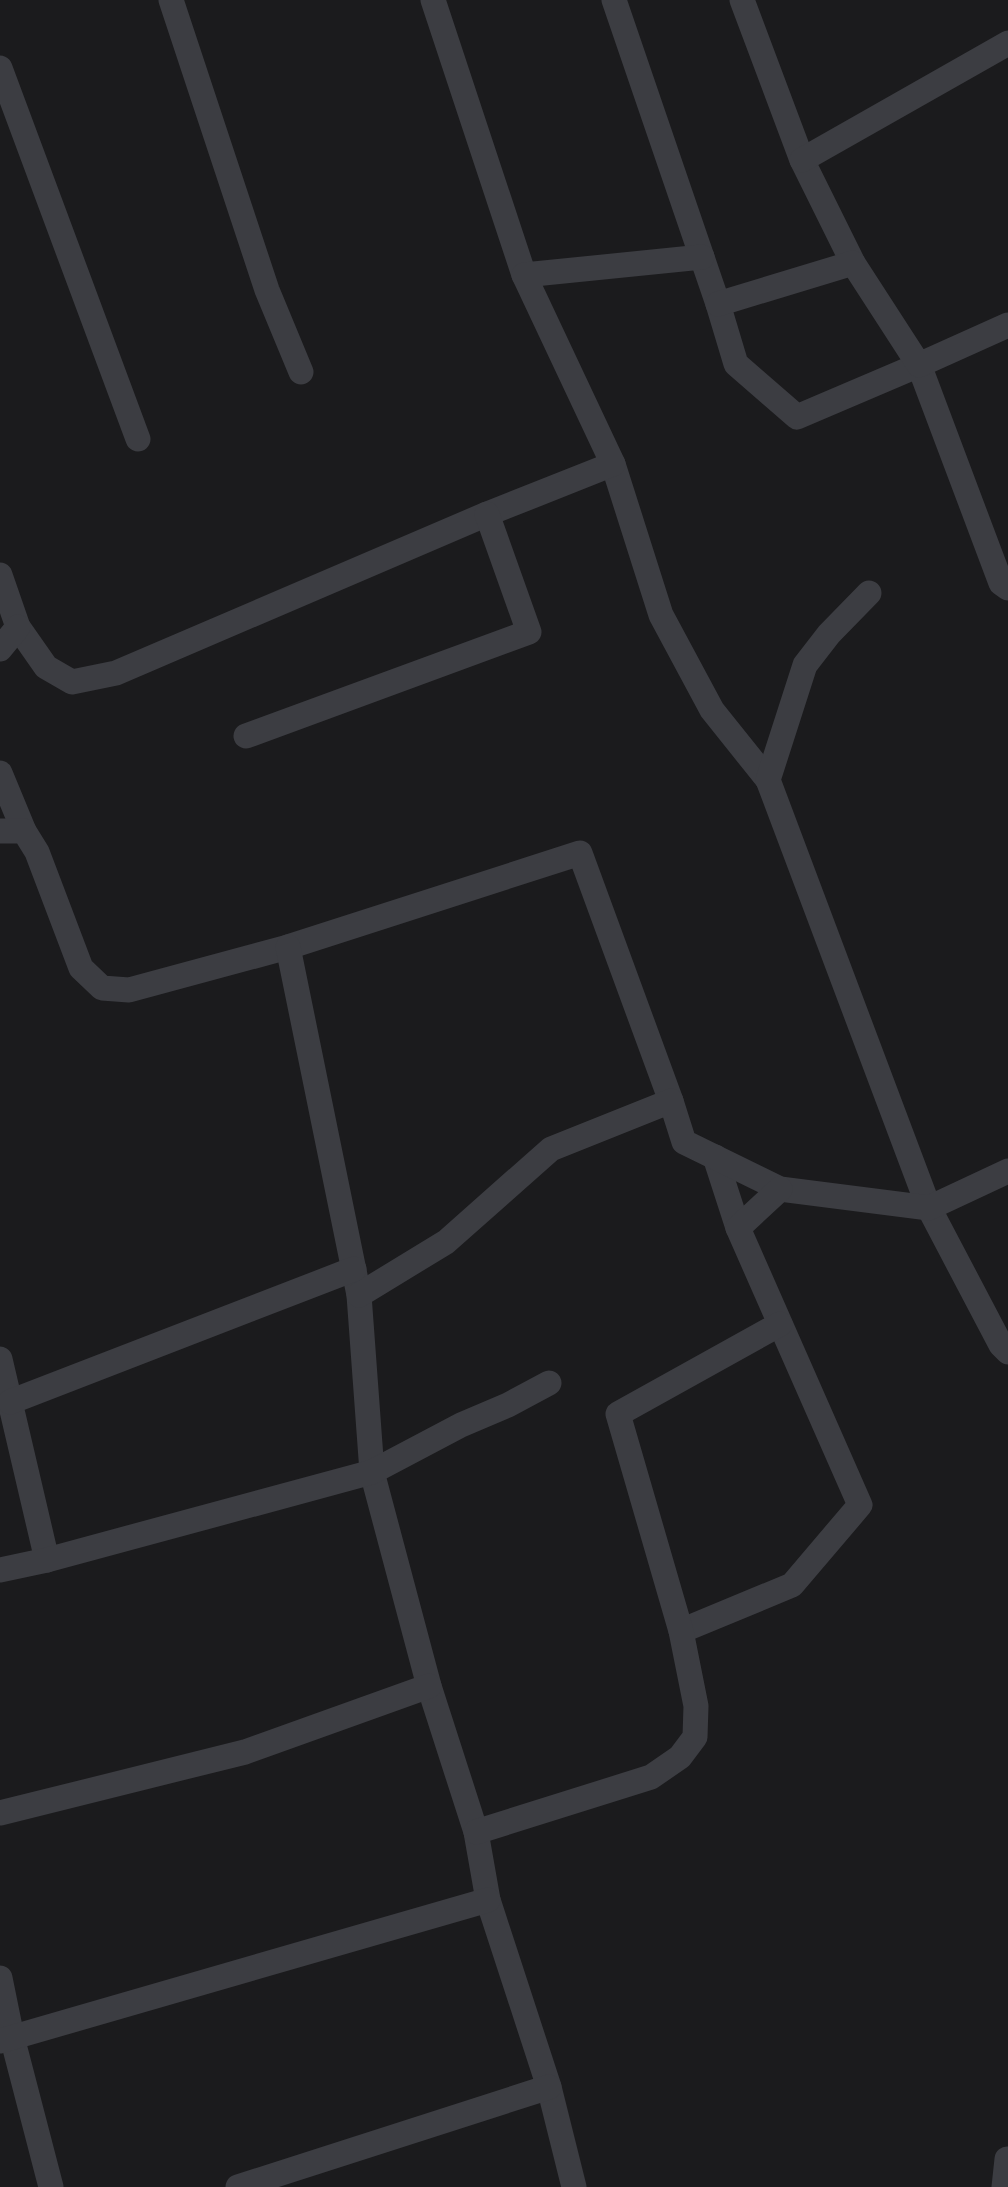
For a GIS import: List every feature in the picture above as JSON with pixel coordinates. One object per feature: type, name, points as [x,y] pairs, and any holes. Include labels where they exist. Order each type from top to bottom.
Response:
[{"type":"street","points":[[171,0],[267,290],[301,372]]},
{"type":"street","points":[[433,0],[524,275],[612,464],[661,615],[712,710],[768,780],[928,1208],[1006,1347]]},
{"type":"street","points":[[614,0],[718,304],[736,364],[797,417],[1008,325]]},
{"type":"street","points":[[742,0],[802,160],[853,263],[919,365],[1001,583],[1008,588]]},
{"type":"street","points":[[802,160],[1008,43]]},
{"type":"street","points":[[0,68],[138,439]]},
{"type":"street","points":[[524,275],[702,258]]},
{"type":"street","points":[[718,304],[853,263]]},
{"type":"street","points":[[0,575],[18,627],[46,666],[72,682],[116,673],[487,514],[612,464]]},
{"type":"street","points":[[246,736],[529,632],[487,514]]},
{"type":"street","points":[[768,780],[805,665],[829,634],[869,594]]},
{"type":"street","points":[[0,649],[18,627]]},
{"type":"street","points":[[0,773],[12,831],[37,852],[81,968],[102,988],[129,990],[288,947],[580,853],[671,1101],[684,1142],[780,1189],[928,1208],[1008,1171]]},
{"type":"street","points":[[288,947],[359,1295],[372,1472],[429,1686],[476,1832],[488,1900],[549,2087],[574,2187]]},
{"type":"street","points":[[359,1295],[446,1242],[551,1149],[671,1101]]},
{"type":"street","points":[[680,1631],[792,1585],[860,1505],[738,1228],[715,1157]]},
{"type":"street","points":[[738,1228],[780,1189]]},
{"type":"street","points":[[10,1402],[354,1269]]},
{"type":"street","points":[[476,1832],[651,1776],[680,1757],[695,1737],[696,1706],[680,1631],[618,1414],[780,1324]]},
{"type":"street","points":[[0,1359],[47,1560]]},
{"type":"street","points":[[0,1570],[47,1560],[372,1472],[461,1425],[508,1405],[549,1383]]},
{"type":"street","points":[[0,1814],[245,1752],[429,1686]]},
{"type":"street","points":[[6,2039],[488,1900]]},
{"type":"street","points":[[0,1978],[6,2039],[51,2187]]},
{"type":"street","points":[[238,2187],[549,2087]]},
{"type":"street","points":[[1004,2187],[1007,2158]]}]
